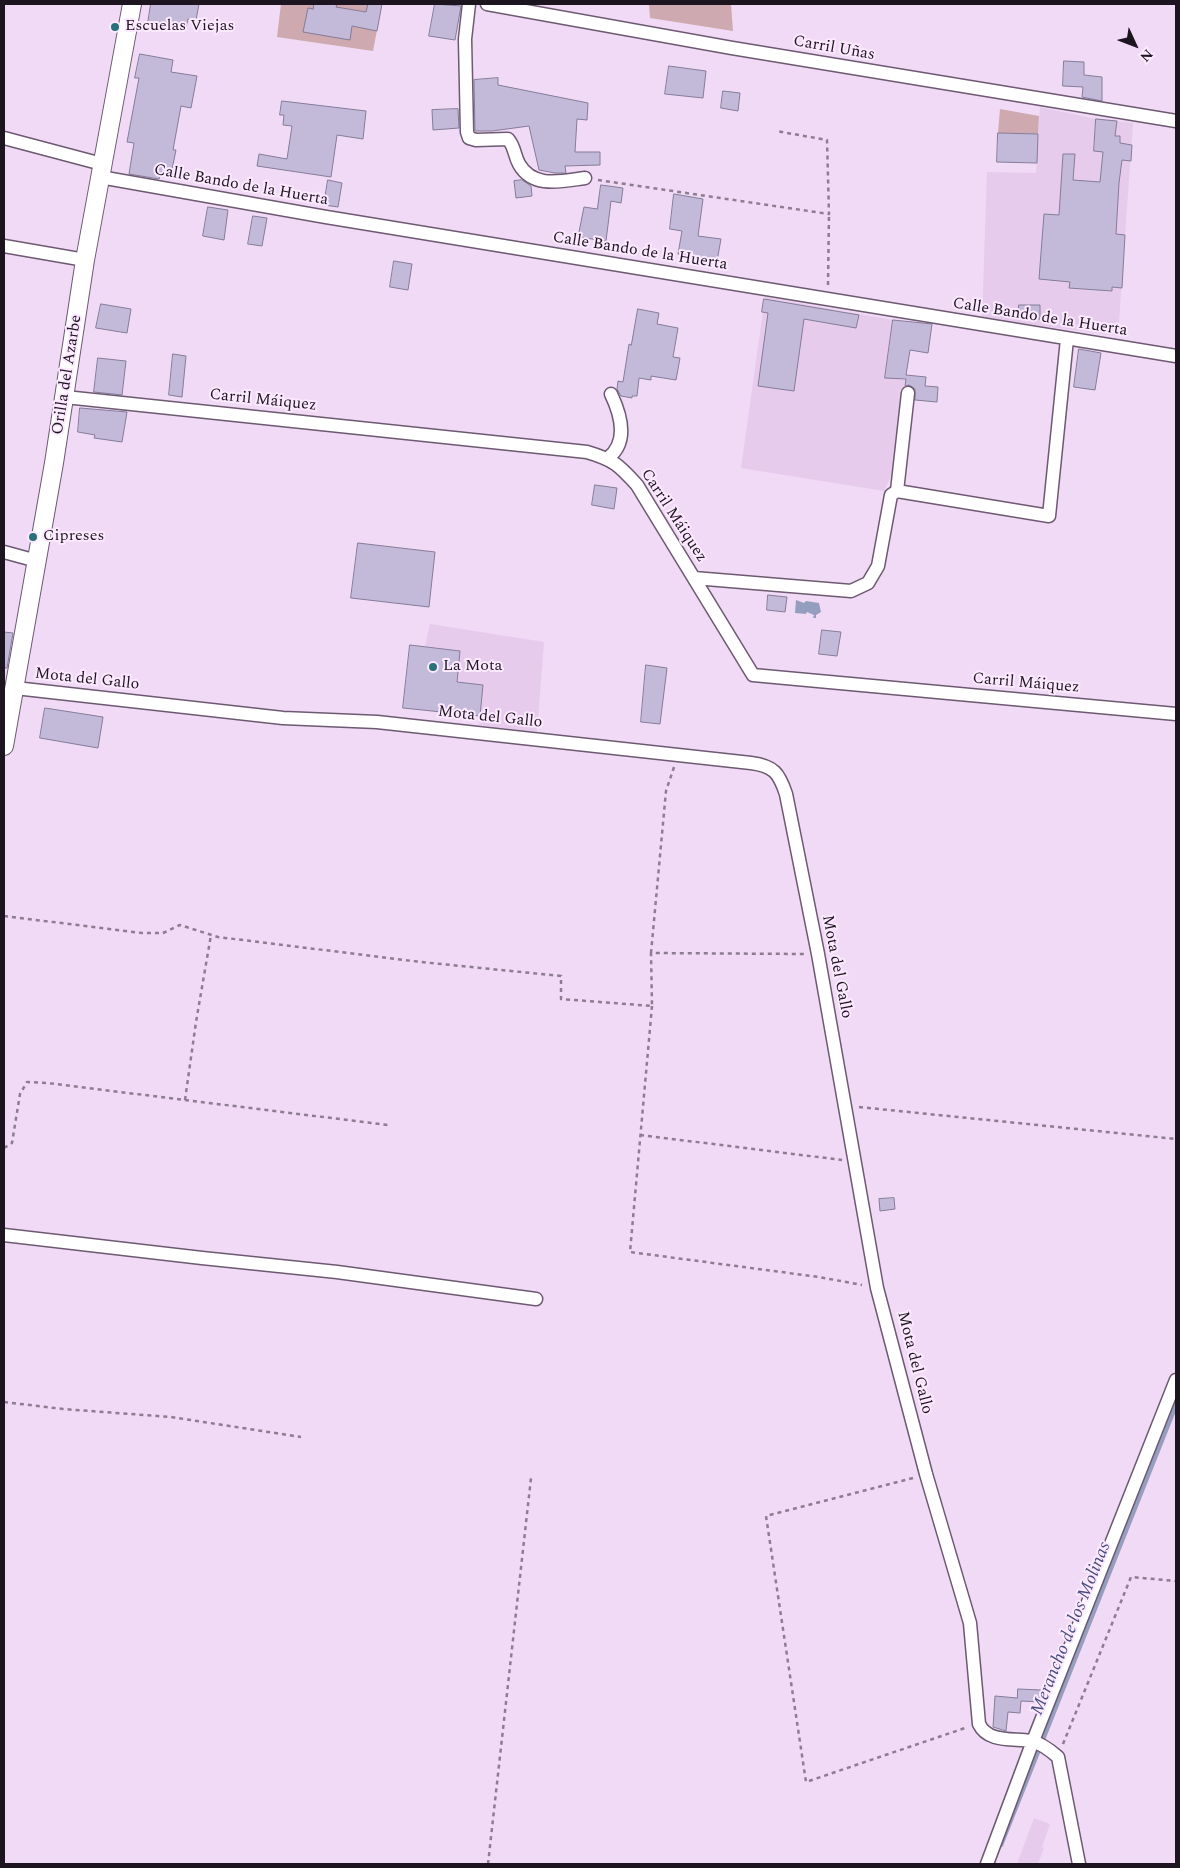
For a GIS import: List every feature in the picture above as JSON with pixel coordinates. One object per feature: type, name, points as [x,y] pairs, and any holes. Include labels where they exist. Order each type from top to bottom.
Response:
[{"type":"main road","name":"Orilla del Azarbe","points":[[4,746],[65,397],[85,260],[132,4]]},
{"type":"street","points":[[469,4],[465,39],[467,132],[470,138],[476,140],[508,139],[513,145],[518,163],[530,177],[549,182],[585,178]]},
{"type":"street","name":"Carril Uñas","points":[[487,4],[732,48],[1176,121]]},
{"type":"street","name":"Calle Bando de la Huerta","points":[[4,138],[101,171],[326,217],[1176,356]]},
{"type":"street","points":[[4,246],[85,260]]},
{"type":"street","points":[[897,491],[1049,516],[1068,339]]},
{"type":"street","points":[[694,578],[851,591],[868,583],[878,566],[892,495],[897,491],[908,393]]},
{"type":"street","points":[[608,458],[616,452],[620,444],[622,432],[617,408],[611,394]]},
{"type":"street","name":"Carril Máiquez","points":[[65,397],[587,452],[608,458],[624,470],[637,485],[753,675],[1176,714]]},
{"type":"street","points":[[4,552],[36,562]]},
{"type":"street","name":"Mota del Gallo","points":[[15,688],[283,718],[377,722],[764,765],[775,772],[781,780],[818,954],[878,1288],[926,1474],[970,1623],[979,1724]]},
{"type":"street","points":[[4,1235],[337,1272],[536,1299]]},
{"type":"street","points":[[988,1864],[1176,1380]]},
{"type":"street","points":[[979,1724],[985,1733],[996,1738],[1036,1743],[1055,1755],[1079,1864]]},
{"type":"path","points":[[776,131],[827,140],[828,285],[830,294]]},
{"type":"path","points":[[585,178],[828,214]]},
{"type":"path","points":[[677,756],[666,791],[651,953],[652,1006],[630,1252],[819,1277],[878,1288]]},
{"type":"path","points":[[4,916],[142,933],[163,933],[180,926],[211,935],[411,961],[561,976],[561,999],[652,1006]]},
{"type":"path","points":[[185,1100],[211,935]]},
{"type":"path","points":[[651,953],[818,954]]},
{"type":"path","points":[[4,1148],[12,1143],[20,1094],[27,1082],[388,1125]]},
{"type":"path","points":[[847,1110],[862,1107],[1176,1139]]},
{"type":"path","points":[[640,1135],[854,1162]]},
{"type":"path","points":[[4,1402],[62,1410],[171,1417],[301,1437]]},
{"type":"path","points":[[926,1474],[766,1516],[806,1782],[979,1724]]},
{"type":"path","points":[[488,1864],[531,1478]]},
{"type":"path","points":[[1055,1755],[1131,1576],[1176,1581]]},
{"type":"shaded area","points":[[281,4],[382,4],[373,51],[277,37]]},
{"type":"shaded area","points":[[649,4],[731,4],[733,31],[650,18]]},
{"type":"shaded area","points":[[1040,107],[1096,119],[1133,123],[1118,336],[982,318],[987,172],[1036,173]]},
{"type":"shaded area","points":[[1000,109],[1039,116],[1038,134],[998,133]]},
{"type":"shaded area","points":[[765,297],[893,320],[885,377],[905,380],[896,466],[884,491],[741,468]]},
{"type":"shaded area","points":[[430,624],[544,642],[537,732],[479,725],[483,685],[457,682],[460,651],[425,646]]},
{"type":"shaded area","points":[[1034,1818],[1050,1824],[1042,1847],[1044,1848],[1038,1864],[1017,1864]]},
{"type":"water","points":[[796,600],[804,603],[806,601],[819,603],[821,612],[816,615],[816,618],[813,618],[814,615],[807,612],[806,614],[795,613]]},
{"type":"building","points":[[151,4],[199,4],[196,20],[188,19],[186,27],[148,23]]},
{"type":"building","points":[[314,4],[337,4],[336,7],[366,12],[368,4],[382,4],[377,31],[352,26],[350,40],[303,32],[308,8],[313,9]]},
{"type":"building","points":[[435,4],[461,6],[455,40],[429,36]]},
{"type":"building","points":[[140,54],[173,60],[171,72],[197,76],[191,108],[181,106],[173,150],[176,150],[171,174],[161,172],[159,179],[129,174],[134,143],[127,142],[139,78],[135,78]]},
{"type":"building","points":[[1064,61],[1084,62],[1084,75],[1102,77],[1102,101],[1082,97],[1083,87],[1063,86]]},
{"type":"building","points":[[669,66],[706,71],[703,98],[665,94]]},
{"type":"building","points":[[498,78],[498,85],[588,103],[587,120],[577,119],[575,152],[600,152],[600,165],[565,166],[566,173],[539,170],[529,126],[492,131],[475,131],[474,80]]},
{"type":"building","points":[[723,91],[740,93],[738,111],[721,108]]},
{"type":"building","points":[[282,101],[366,111],[363,139],[337,135],[331,177],[257,166],[259,154],[287,159],[292,126],[283,125],[284,115],[280,115]]},
{"type":"building","points":[[458,109],[459,128],[433,130],[432,110]]},
{"type":"building","points":[[1096,119],[1117,121],[1115,136],[1120,136],[1120,143],[1132,145],[1131,161],[1122,160],[1119,183],[1116,234],[1125,235],[1122,288],[1112,287],[1112,291],[1069,288],[1070,282],[1039,279],[1044,214],[1059,215],[1063,154],[1075,154],[1073,180],[1100,182],[1103,152],[1094,151]]},
{"type":"building","points":[[998,133],[1038,134],[1037,163],[997,162]]},
{"type":"building","points":[[328,180],[342,183],[338,207],[324,205]]},
{"type":"building","points":[[522,180],[531,186],[532,196],[516,198],[514,181]]},
{"type":"building","points":[[601,185],[623,188],[621,203],[611,201],[606,241],[578,237],[584,207],[597,209]]},
{"type":"building","points":[[674,194],[703,199],[698,236],[721,239],[717,261],[678,254],[682,231],[670,229]]},
{"type":"building","points":[[208,207],[228,210],[224,240],[203,236]]},
{"type":"building","points":[[253,216],[267,218],[262,246],[248,244]]},
{"type":"building","points":[[394,261],[412,264],[408,290],[390,287]]},
{"type":"building","points":[[764,299],[859,315],[856,328],[804,319],[794,391],[758,386],[768,313],[762,312]]},
{"type":"building","points":[[101,304],[131,309],[127,333],[96,328]]},
{"type":"building","points":[[1019,305],[1040,305],[1040,319],[1018,318]]},
{"type":"building","points":[[638,309],[659,313],[657,324],[678,328],[673,357],[680,358],[676,380],[651,376],[651,380],[639,378],[637,396],[632,396],[632,398],[621,396],[617,389],[618,381],[623,382],[629,344],[631,345]]},
{"type":"building","points":[[893,320],[932,324],[928,353],[910,350],[906,375],[926,377],[925,386],[938,387],[937,402],[915,400],[915,389],[909,385],[905,386],[906,379],[885,378]]},
{"type":"building","points":[[1079,349],[1101,353],[1095,390],[1074,387]]},
{"type":"building","points":[[173,354],[186,356],[182,397],[169,395]]},
{"type":"building","points":[[98,358],[126,361],[122,395],[94,392]]},
{"type":"building","points":[[80,408],[127,412],[122,442],[94,438],[95,435],[78,432]]},
{"type":"building","points":[[595,485],[617,488],[614,509],[592,505]]},
{"type":"building","points":[[358,543],[435,552],[429,607],[351,598]]},
{"type":"building","points":[[768,595],[787,597],[785,612],[767,610]]},
{"type":"building","points":[[822,630],[841,632],[837,656],[819,654]]},
{"type":"building","points":[[4,632],[13,633],[7,668],[4,668]]},
{"type":"building","name":"La Mota","points":[[410,645],[460,651],[457,682],[483,685],[480,716],[403,708]]},
{"type":"building","points":[[646,665],[667,668],[660,724],[641,722]]},
{"type":"building","points":[[45,708],[103,717],[98,748],[40,738]]},
{"type":"building","points":[[894,1198],[895,1209],[880,1211],[879,1199]]},
{"type":"building","points":[[1018,1689],[1041,1690],[1040,1702],[1021,1701],[1020,1713],[1008,1712],[1006,1731],[993,1727],[995,1696],[1017,1698]]},
{"type":"waterway","name":"Merancho de los Molinas","points":[[1001,1845],[1176,1405]]},
{"type":"place","name":"Escuelas Viejas","points":[[115,27]]},
{"type":"place","name":"Cipreses","points":[[33,537]]},
{"type":"place","name":"La Mota","points":[[433,667]]}]
